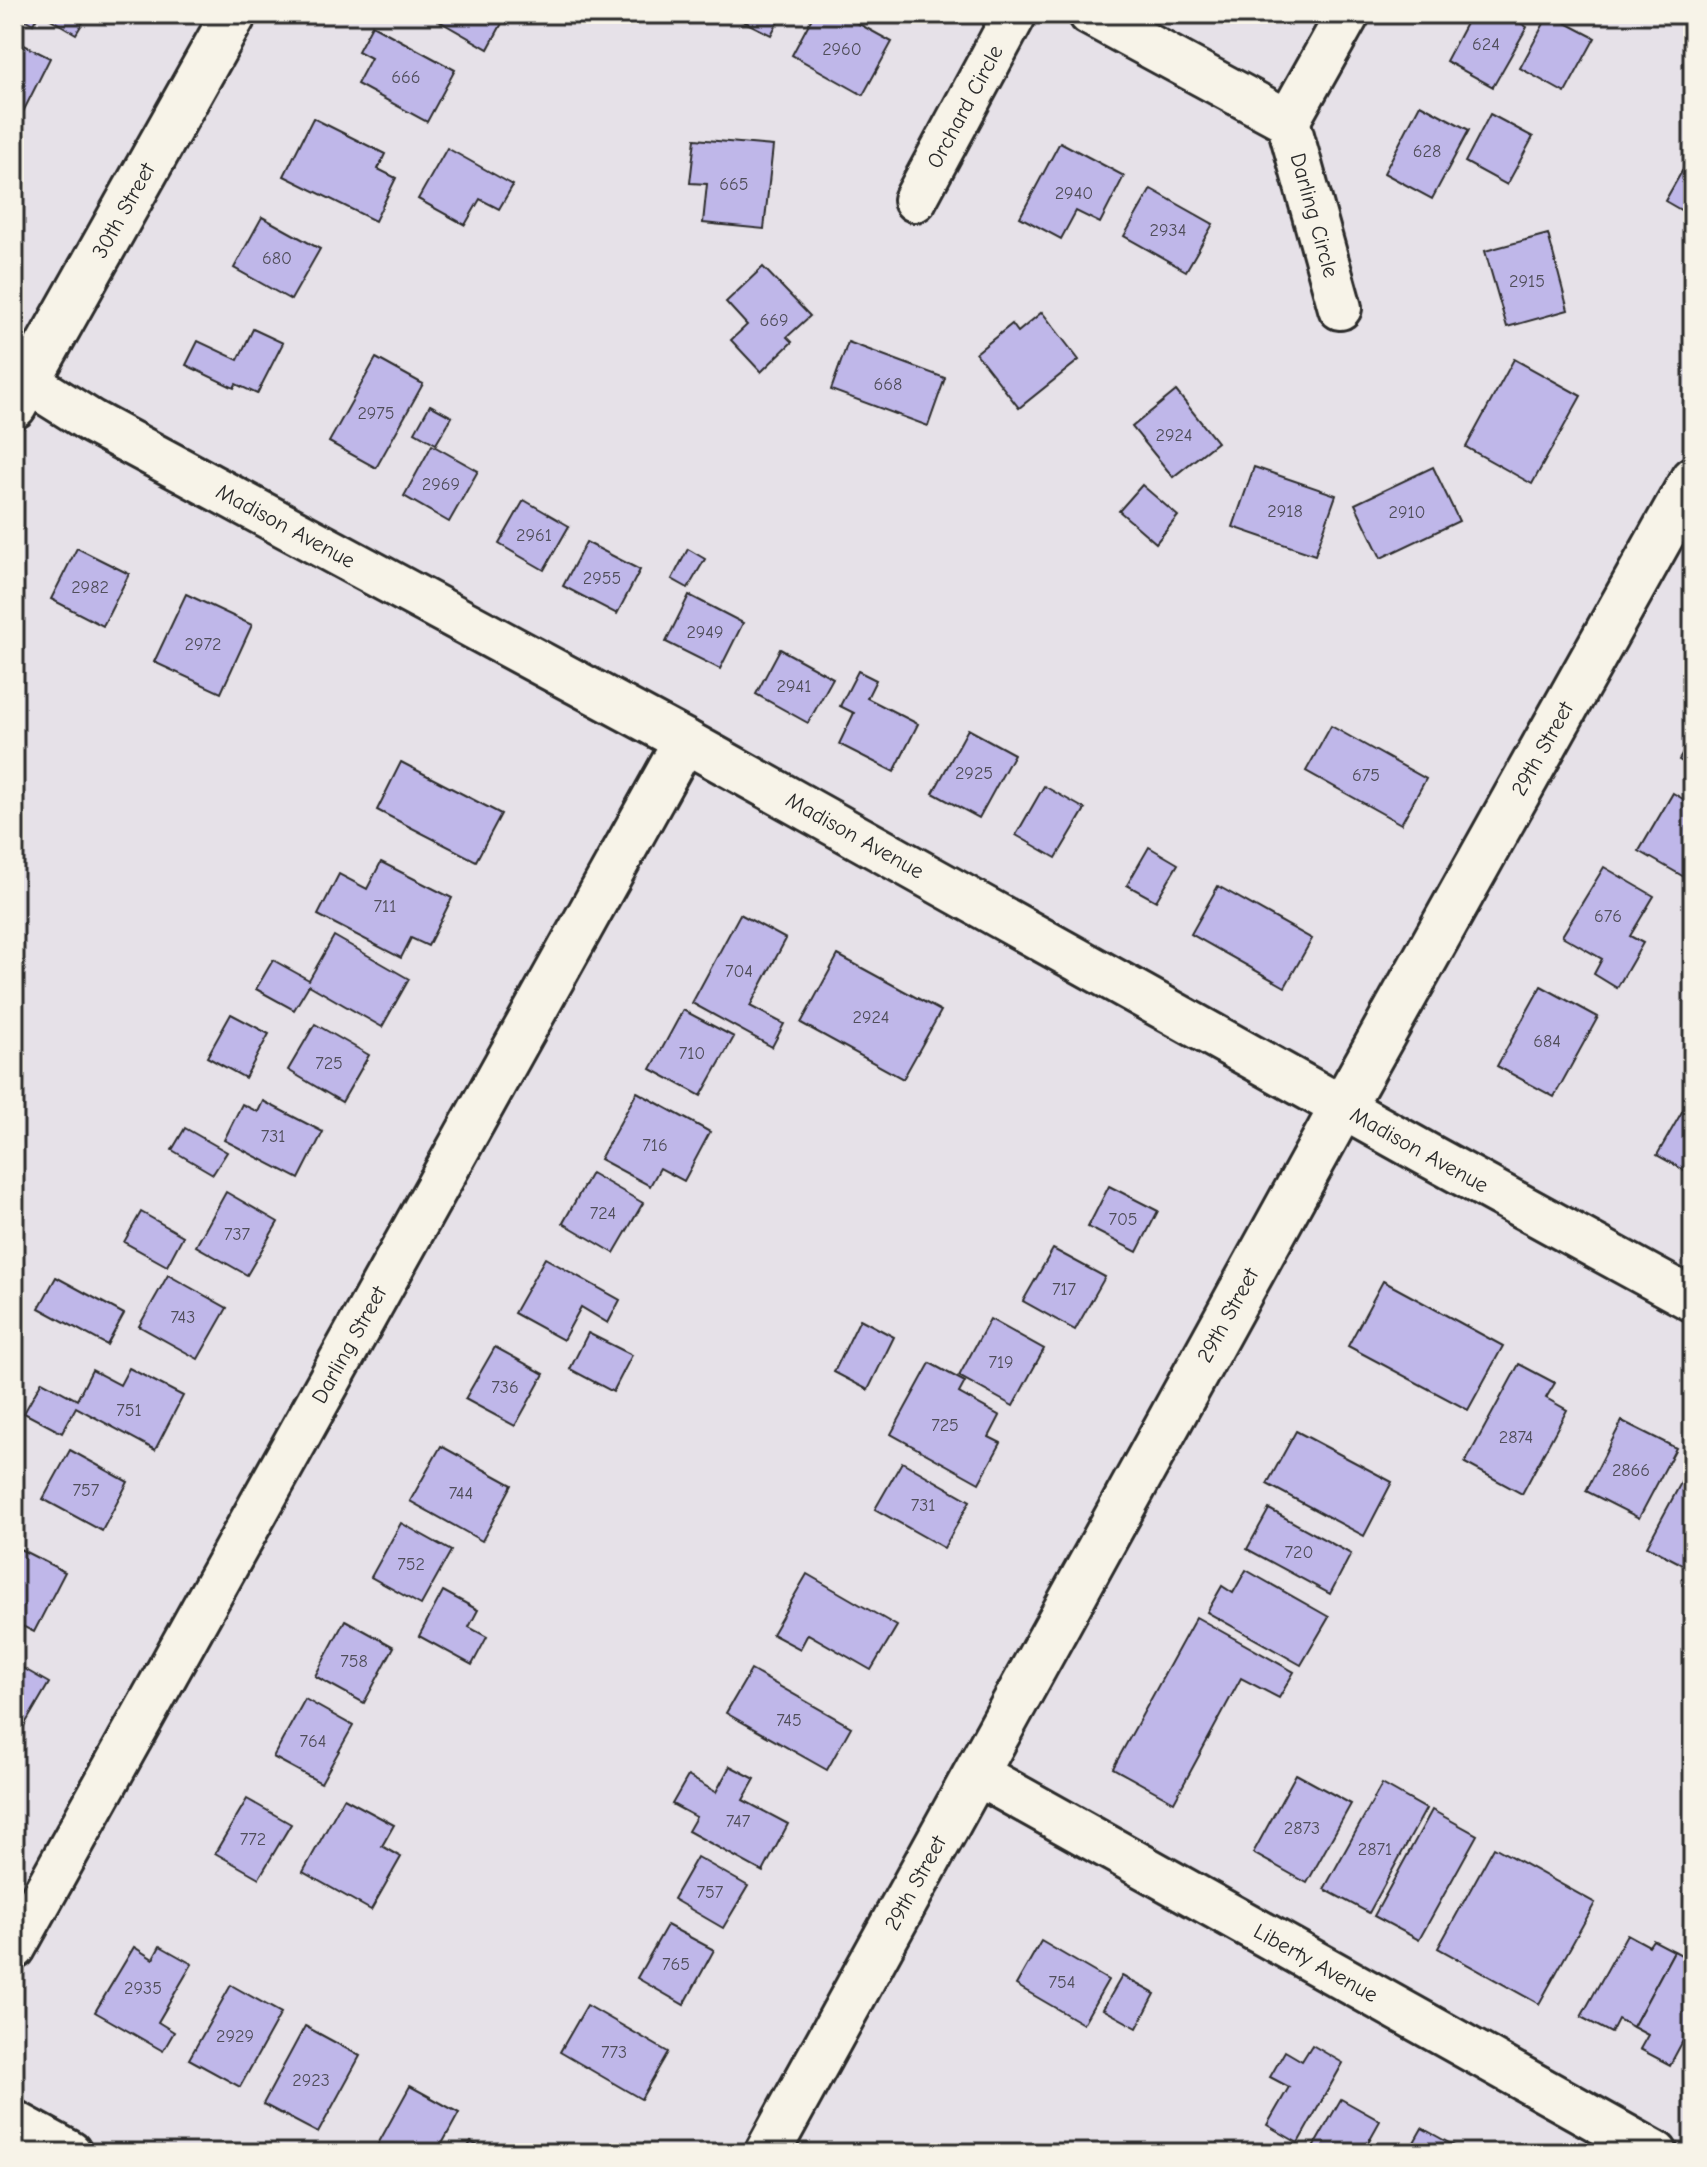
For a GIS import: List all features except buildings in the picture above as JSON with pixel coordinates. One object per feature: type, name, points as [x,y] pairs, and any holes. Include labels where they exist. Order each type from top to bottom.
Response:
[{"type":"street","name":"30th Street","points":[[19,387],[234,14]]},
{"type":"street","name":"Orchard Circle","points":[[915,200],[1015,14]]},
{"type":"street","points":[[1090,14],[1288,121],[1348,14]]},
{"type":"street","name":"Darling Circle","points":[[1288,121],[1340,308]]},
{"type":"street","name":"Madison Avenue","points":[[19,387],[92,422],[685,741],[1693,1300]]},
{"type":"street","name":"29th Street","points":[[767,2153],[1343,1106],[1693,479]]},
{"type":"street","name":"Darling Street","points":[[14,1948],[685,741]]},
{"type":"street","name":"Liberty Avenue","points":[[977,1774],[1656,2153]]},
{"type":"street","points":[[14,2123],[69,2153]]}]
